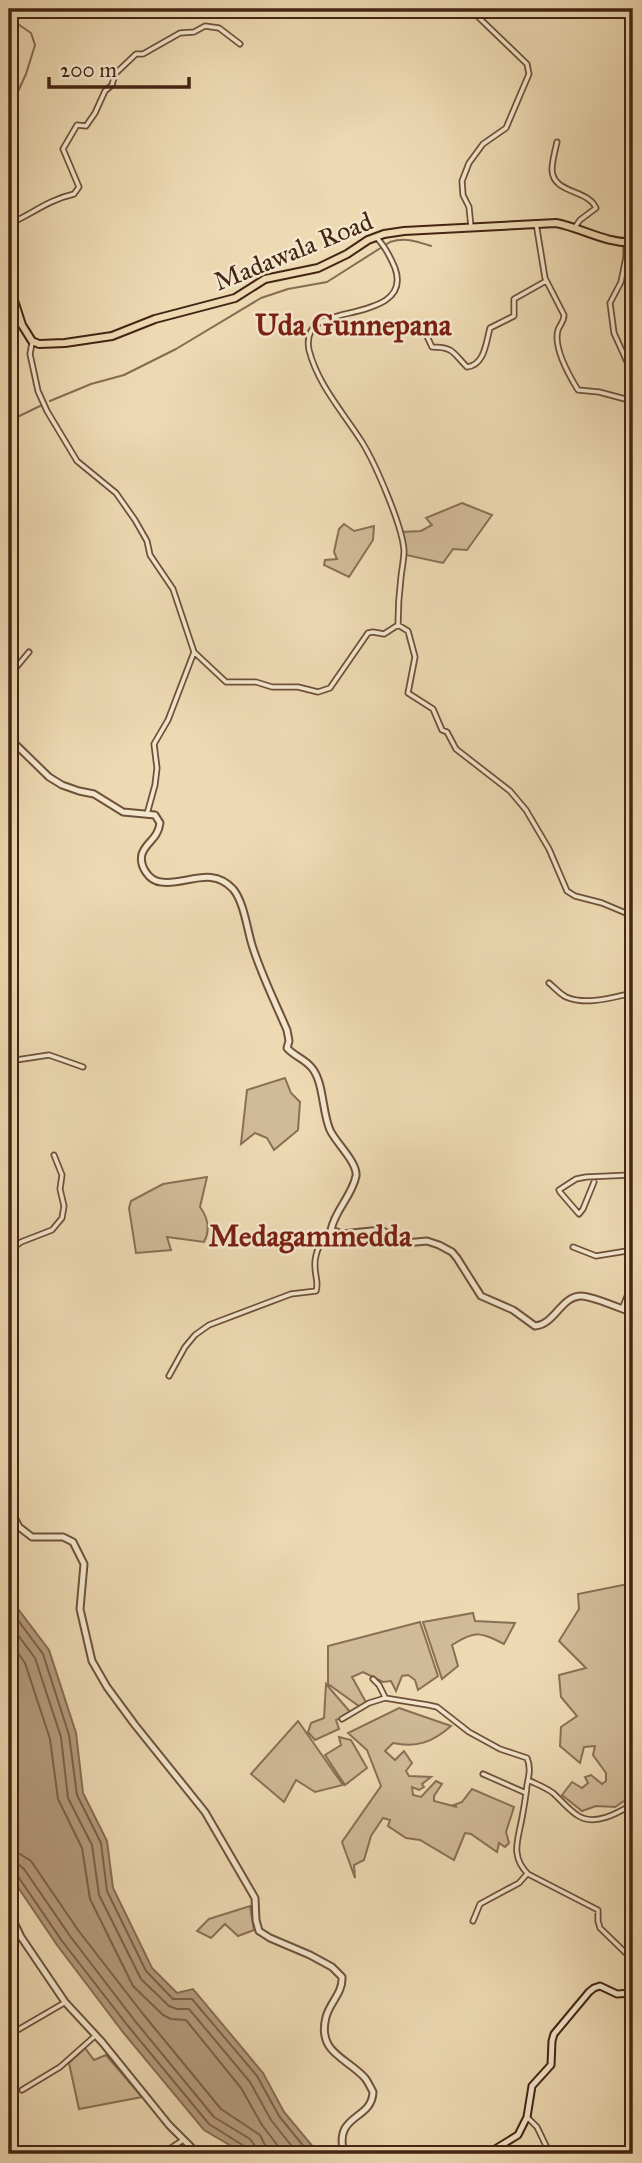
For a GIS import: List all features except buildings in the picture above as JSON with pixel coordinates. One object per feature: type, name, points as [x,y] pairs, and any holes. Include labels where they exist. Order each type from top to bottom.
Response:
[{"type":"main road","name":"Madawala Road","points":[[32,341],[39,344],[56,344],[112,336],[155,319],[235,298],[265,279],[318,268],[376,237],[404,231],[556,223],[576,227],[619,243],[630,242]]},
{"type":"main road","points":[[9,285],[22,325],[32,341]]},
{"type":"street","points":[[470,9],[522,58],[527,64],[529,74],[506,128],[483,145],[469,163],[462,181],[471,227]]},
{"type":"street","points":[[9,224],[49,202],[74,194],[79,187],[63,149],[77,125],[86,125],[95,113],[105,91],[112,85],[115,74],[136,54],[143,54],[180,33],[194,32],[205,26],[219,28],[240,44]]},
{"type":"street","points":[[556,142],[552,172],[554,178],[570,192],[593,202],[596,208],[580,220],[576,227]]},
{"type":"street","points":[[536,223],[546,281],[564,315],[557,335],[566,371],[578,390],[629,400],[633,398]]},
{"type":"street","points":[[32,341],[30,354],[38,391],[47,411],[77,461],[116,493],[135,520],[147,541],[150,555],[173,589],[194,652],[226,682],[256,682],[272,687],[298,687],[318,692],[330,688],[368,633],[389,632],[398,625],[404,555],[402,540],[370,457],[318,374],[308,342],[310,331],[319,323],[378,305],[396,287],[397,275],[386,250],[376,237]]},
{"type":"street","points":[[630,242],[621,282],[610,303],[614,333],[633,375]]},
{"type":"street","points":[[425,332],[432,347],[451,350],[467,367],[477,365],[490,328],[514,316],[514,299],[546,281]]},
{"type":"street","points":[[398,625],[408,631],[415,657],[408,693],[433,709],[442,730],[447,733],[456,749],[510,791],[526,810],[552,855],[567,891],[633,916]]},
{"type":"street","points":[[9,676],[29,652]]},
{"type":"street","points":[[147,814],[157,768],[154,744],[168,720],[194,652]]},
{"type":"street","points":[[9,738],[49,777],[62,785],[94,794],[123,812],[155,815],[160,823],[159,833],[143,852],[142,863],[150,878],[161,882],[206,876],[222,881],[233,889],[257,960],[287,1030],[289,1041],[286,1048],[314,1070],[329,1126],[337,1142],[354,1164],[356,1173],[352,1188],[334,1216],[331,1230],[317,1253],[316,1291],[291,1294],[209,1325],[195,1335],[169,1376]]},
{"type":"street","points":[[548,983],[565,996],[578,1000],[633,993]]},
{"type":"street","points":[[9,1058],[16,1060],[48,1055],[83,1066]]},
{"type":"street","points":[[9,1251],[21,1242],[52,1230],[62,1218],[62,1175],[54,1155]]},
{"type":"street","points":[[594,1182],[579,1214],[559,1190],[586,1177],[629,1175],[633,1172]]},
{"type":"street","points":[[331,1230],[342,1234],[381,1230],[405,1243],[427,1241],[439,1245],[457,1258],[481,1296],[513,1310],[534,1326],[546,1323],[576,1296],[585,1296],[633,1313]]},
{"type":"street","points":[[573,1247],[596,1256],[633,1250]]},
{"type":"street","points":[[622,1310],[633,1281]]},
{"type":"street","points":[[9,1508],[12,1517],[26,1533],[40,1538],[63,1537],[73,1542],[84,1564],[80,1609],[92,1661],[107,1687],[205,1812],[255,1898],[256,1920],[260,1931],[332,1967],[342,1977],[339,1994],[325,2021],[326,2042],[333,2052],[365,2078],[373,2092],[370,2106],[353,2118],[344,2129],[341,2139],[344,2154]]},
{"type":"street","points":[[373,1679],[385,1698]]},
{"type":"street","points":[[342,1719],[369,1703],[385,1698],[438,1707],[469,1732],[500,1749],[527,1759],[530,1764],[515,1847],[516,1858],[528,1874],[597,1910],[600,1928],[633,1960]]},
{"type":"street","points":[[483,1774],[526,1793]]},
{"type":"street","points":[[528,1780],[553,1793],[574,1814],[583,1819],[596,1819],[618,1813],[633,1804]]},
{"type":"street","points":[[473,1921],[480,1904],[519,1883],[528,1874]]},
{"type":"street","points":[[9,1912],[21,1937],[65,2002],[96,2035],[157,2111],[198,2154]]},
{"type":"street","points":[[487,2154],[517,2136],[527,2117],[532,2086],[551,2065],[554,2034],[589,1992],[600,1986],[617,1994],[633,1993]]},
{"type":"street","points":[[9,2035],[65,2002]]},
{"type":"street","points":[[22,2090],[60,2067],[96,2035]]},
{"type":"street","points":[[527,2117],[537,2127],[550,2154]]},
{"type":"street","points":[[162,2154],[183,2140]]},
{"type":"shaded area","points":[[462,503],[492,515],[467,550],[453,549],[443,563],[406,555],[402,532],[421,531],[432,525],[426,518]]},
{"type":"shaded area","points":[[344,524],[354,531],[374,526],[373,540],[349,577],[324,565],[325,560],[337,559],[334,552],[339,529]]},
{"type":"shaded area","points":[[285,1078],[291,1093],[300,1102],[298,1130],[274,1150],[267,1138],[255,1133],[241,1144],[247,1090]]},
{"type":"shaded area","points":[[207,1177],[200,1207],[208,1224],[204,1242],[167,1237],[171,1250],[136,1253],[129,1208],[131,1201],[163,1184]]},
{"type":"shaded area","points":[[633,1583],[633,1795],[615,1807],[596,1806],[582,1811],[562,1795],[572,1782],[582,1788],[588,1783],[585,1777],[591,1775],[602,1784],[606,1781],[606,1773],[593,1755],[595,1746],[584,1747],[580,1763],[560,1746],[561,1727],[577,1716],[561,1697],[559,1675],[586,1668],[559,1641],[579,1609],[578,1594]]},
{"type":"shaded area","points":[[473,1613],[475,1621],[515,1623],[504,1644],[478,1634],[452,1645],[458,1666],[442,1679],[423,1622]]},
{"type":"shaded area","points":[[420,1622],[438,1676],[418,1690],[415,1680],[408,1675],[402,1676],[396,1691],[391,1681],[383,1682],[363,1672],[352,1677],[368,1706],[363,1709],[328,1684],[328,1646]]},
{"type":"shaded area","points":[[326,1684],[351,1713],[336,1720],[339,1729],[315,1740],[308,1732],[311,1723],[324,1718]]},
{"type":"shaded area","points":[[399,1708],[451,1726],[424,1742],[410,1745],[393,1743],[385,1751],[395,1760],[404,1751],[412,1763],[406,1771],[409,1776],[431,1777],[419,1790],[412,1787],[413,1795],[421,1797],[436,1781],[442,1784],[434,1796],[434,1801],[457,1807],[454,1805],[462,1802],[472,1789],[514,1807],[506,1832],[509,1843],[505,1847],[499,1843],[497,1852],[471,1834],[465,1833],[454,1860],[420,1840],[406,1838],[388,1826],[390,1820],[383,1818],[371,1836],[364,1860],[354,1865],[355,1878],[342,1842],[381,1786],[367,1750],[348,1733]]},
{"type":"shaded area","points":[[298,1721],[343,1785],[315,1792],[296,1780],[284,1802],[251,1774]]},
{"type":"shaded area","points":[[339,1737],[351,1740],[367,1768],[345,1785],[325,1755],[341,1745]]},
{"type":"shaded area","points":[[250,1906],[254,1930],[238,1936],[225,1924],[211,1938],[197,1931],[209,1919]]},
{"type":"shaded area","points":[[85,2048],[94,2060],[106,2055],[142,2097],[79,2109],[69,2063]]},
{"type":"water","points":[[9,1597],[49,1650],[76,1733],[83,1793],[107,1841],[113,1888],[152,1968],[177,1993],[193,1989],[263,2073],[284,2112],[319,2154],[245,2154],[204,2130],[122,2031],[57,1945],[9,1874]]},
{"type":"waterway","points":[[9,18],[31,33],[35,45],[26,74],[14,100],[9,102]]},
{"type":"waterway","points":[[50,401],[91,384],[124,375],[176,349],[261,298],[288,289],[327,282],[390,242],[406,240],[431,246]]},
{"type":"waterway","points":[[9,421],[40,406]]},
{"type":"district","name":"Uda Gunnepana","points":[[353,325]]},
{"type":"district","name":"Medagammedda","points":[[310,1236]]}]
